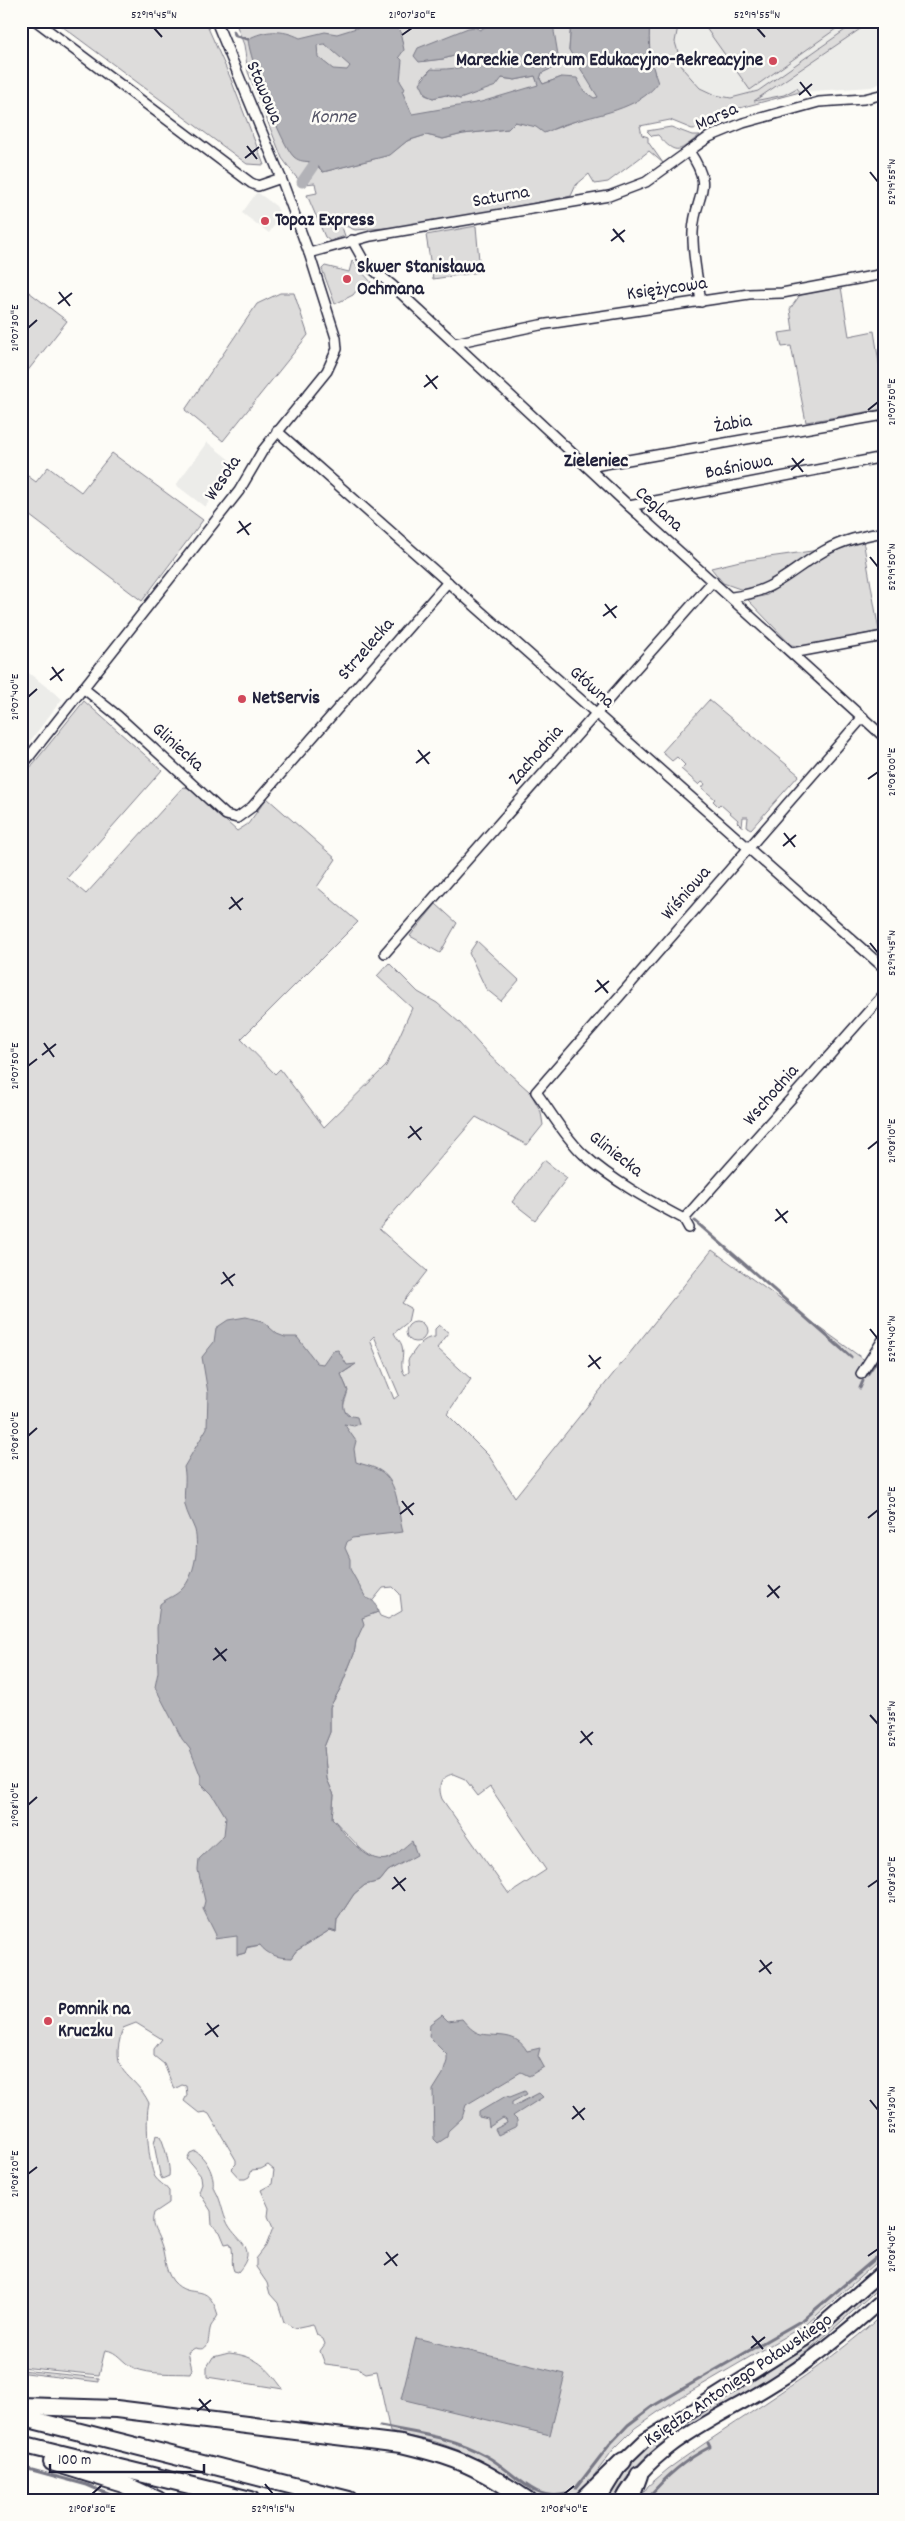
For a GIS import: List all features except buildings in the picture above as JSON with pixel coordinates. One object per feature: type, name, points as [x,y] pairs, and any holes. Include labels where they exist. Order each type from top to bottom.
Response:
[{"type":"highway","points":[[21,2406],[116,2409],[401,2444],[449,2457],[483,2472],[527,2500]]},
{"type":"highway","points":[[21,2417],[349,2500]]},
{"type":"highway","points":[[21,2444],[252,2500]]},
{"type":"highway","points":[[21,2452],[124,2484],[158,2500]]},
{"type":"highway","points":[[583,2500],[623,2462]]},
{"type":"highway","points":[[630,2500],[639,2475]]},
{"type":"highway","points":[[505,2486],[518,2500]]},
{"type":"main road","name":"Księdza Antoniego Poławskiego","points":[[599,2500],[623,2462],[662,2428],[804,2340],[884,2270]]},
{"type":"main road","name":"Księdza Antoniego Poławskiego","points":[[622,2500],[639,2475],[658,2456],[679,2441],[801,2366],[842,2335],[884,2298]]},
{"type":"street","points":[[36,21],[251,183],[258,186],[281,178]]},
{"type":"street","name":"Stawowa","points":[[216,21],[281,178]]},
{"type":"street","name":"Marsa","points":[[701,302],[694,256],[693,231],[701,198],[703,174],[689,151],[708,137],[743,123],[820,102],[864,99],[884,94]]},
{"type":"street","name":"Saturna","points":[[309,253],[352,240],[609,196],[646,182],[689,151]]},
{"type":"street","name":"Wesoła","points":[[21,768],[238,490],[277,430],[328,370],[336,348],[334,330],[309,253],[281,178]]},
{"type":"street","name":"Ceglana","points":[[352,240],[365,263],[455,343],[629,506],[732,597],[884,737]]},
{"type":"street","name":"Księżycowa","points":[[455,343],[540,325],[749,294],[782,293],[884,274]]},
{"type":"street","name":"Żabia","points":[[588,467],[884,415]]},
{"type":"street","name":"Główna","points":[[277,430],[595,714],[884,968]]},
{"type":"street","name":"Baśniowa","points":[[629,506],[884,457]]},
{"type":"street","points":[[732,597],[753,594],[771,587],[824,551],[850,539],[884,532]]},
{"type":"street","name":"Zachodnia","points":[[385,953],[713,581]]},
{"type":"street","name":"Strzelecka","points":[[252,807],[448,582]]},
{"type":"street","points":[[792,653],[884,636]]},
{"type":"street","name":"Gliniecka","points":[[83,688],[118,716],[226,815],[237,818],[252,807]]},
{"type":"street","name":"Wiśniowa","points":[[536,1092],[863,717]]},
{"type":"street","name":"Wschodnia","points":[[684,1219],[884,994]]},
{"type":"street","name":"Gliniecka","points":[[536,1092],[564,1132],[582,1153],[626,1187],[684,1219]]},
{"type":"street","points":[[684,1219],[689,1228]]},
{"type":"street","points":[[861,1374],[884,1338]]},
{"type":"shaded area","points":[[55,21],[205,21],[230,77],[264,165],[247,164]]},
{"type":"shaded area","points":[[235,21],[379,21],[359,26],[357,64],[308,162],[312,162],[311,165],[314,167],[316,165],[323,172],[389,155],[407,141],[426,135],[443,139],[463,134],[508,129],[515,122],[554,129],[578,120],[562,77],[543,84],[540,79],[551,21],[571,21],[569,50],[655,75],[649,49],[650,21],[679,21],[675,42],[683,69],[700,88],[715,95],[731,98],[758,91],[858,21],[872,21],[754,101],[784,95],[797,88],[800,92],[736,109],[704,128],[692,129],[670,120],[640,126],[642,135],[648,137],[648,142],[663,163],[649,151],[608,182],[595,184],[589,174],[576,185],[571,196],[414,226],[355,230],[341,224],[345,236],[330,241],[325,237],[307,195],[317,193],[315,183],[305,184],[296,177],[282,158],[248,72],[244,45]]},
{"type":"shaded area","points":[[387,21],[505,21],[483,34],[475,27],[471,28],[424,61],[443,59],[461,54],[474,60],[474,64],[464,68],[430,70],[422,78],[425,95],[433,98],[446,95],[460,99],[501,78],[515,80],[535,76],[540,86],[500,100],[406,117],[393,73],[403,42]]},
{"type":"shaded area","name":"Mareckie Centrum Edukacyjno-Rekreacyjne","points":[[663,21],[884,21],[884,82],[871,87],[800,92],[736,109],[691,102]]},
{"type":"shaded area","points":[[701,21],[847,21],[750,90]]},
{"type":"shaded area","points":[[671,127],[692,135],[700,135],[682,148],[674,149],[658,135],[652,136],[647,131]]},
{"type":"shaded area","points":[[257,192],[276,206],[281,216],[269,233],[242,213]]},
{"type":"shaded area","points":[[476,226],[480,272],[433,279],[426,235]]},
{"type":"shaded area","points":[[352,261],[371,282],[368,285],[363,282],[353,295],[335,304],[322,269],[325,266],[349,272]]},
{"type":"shaded area","points":[[21,286],[67,321],[26,373],[21,369]]},
{"type":"shaded area","points":[[841,287],[849,336],[874,331],[884,394],[884,409],[806,422],[791,346],[782,347],[779,333],[793,331],[790,309],[800,295]]},
{"type":"shaded area","points":[[280,293],[294,293],[308,335],[223,441],[185,410],[257,304]]},
{"type":"shaded area","points":[[207,442],[231,461],[234,468],[205,507],[176,485]]},
{"type":"shaded area","points":[[112,453],[203,520],[142,601],[21,509],[21,471],[36,482],[48,467],[81,492]]},
{"type":"shaded area","points":[[863,540],[879,631],[806,647],[791,645],[748,600],[767,595],[840,546]]},
{"type":"shaded area","points":[[819,550],[756,590],[740,589],[723,583],[711,568],[740,561]]},
{"type":"shaded area","points":[[21,667],[62,699],[21,753]]},
{"type":"shaded area","points":[[709,700],[799,775],[751,829],[747,827],[748,817],[743,817],[742,827],[737,822],[738,820],[720,804],[718,806],[713,801],[715,799],[702,788],[705,784],[702,782],[699,785],[681,769],[685,765],[677,757],[672,761],[662,752]]},
{"type":"shaded area","points":[[84,701],[162,770],[67,878],[86,894],[183,787],[189,788],[237,831],[248,824],[267,798],[336,859],[317,887],[358,922],[241,1039],[275,1074],[280,1069],[324,1127],[386,1066],[412,1008],[377,976],[389,963],[418,992],[437,1003],[460,1023],[490,1056],[530,1092],[541,1112],[543,1125],[527,1145],[476,1117],[379,1229],[427,1271],[402,1303],[411,1308],[408,1322],[394,1333],[402,1346],[402,1364],[405,1375],[409,1372],[408,1360],[416,1348],[426,1339],[435,1337],[435,1329],[439,1325],[449,1333],[437,1348],[471,1379],[447,1414],[489,1456],[515,1497],[712,1250],[873,1366],[884,1356],[884,2256],[808,2323],[671,2403],[635,2428],[613,2450],[581,2493],[573,2498],[539,2499],[496,2469],[461,2451],[436,2442],[390,2432],[377,2371],[366,2373],[358,2368],[325,2364],[320,2351],[325,2344],[323,2339],[317,2335],[313,2324],[294,2328],[284,2322],[278,2303],[270,2294],[267,2283],[256,2267],[256,2259],[266,2246],[273,2228],[268,2216],[269,2208],[261,2190],[272,2184],[274,2170],[268,2165],[261,2169],[252,2170],[249,2177],[240,2179],[231,2169],[236,2164],[236,2160],[209,2114],[205,2112],[199,2113],[184,2101],[187,2095],[186,2086],[182,2085],[174,2089],[164,2064],[154,2056],[154,2049],[162,2039],[136,2023],[123,2028],[118,2056],[124,2072],[143,2092],[149,2103],[147,2129],[153,2171],[155,2177],[169,2191],[169,2203],[154,2213],[153,2225],[162,2246],[166,2266],[173,2281],[186,2290],[198,2292],[209,2297],[218,2315],[211,2326],[206,2346],[200,2349],[195,2348],[188,2352],[192,2369],[190,2374],[155,2373],[141,2370],[130,2366],[113,2353],[105,2350],[99,2375],[21,2367],[21,779]],"holes":[[[374,1336],[399,1395],[394,1399],[370,1340]],[[343,1366],[352,1367],[341,1374],[347,1389],[344,1409],[349,1415],[338,1430],[338,1572],[370,1604],[383,1588],[393,1587],[400,1594],[402,1611],[388,1619],[380,1616],[378,1612],[362,1617],[363,1624],[356,1641],[354,1654],[340,1689],[330,1707],[330,1732],[324,1747],[327,1779],[334,1795],[332,1818],[361,1849],[376,1860],[406,1860],[388,1871],[380,1881],[365,1885],[354,1894],[337,1920],[336,1932],[330,1930],[296,1951],[291,1958],[260,1945],[246,1948],[245,1953],[238,1955],[244,1844],[212,1787],[206,1790],[201,1783],[204,1520]],[[453,1774],[465,1779],[478,1796],[490,1787],[546,1870],[509,1894],[442,1799],[440,1787],[442,1780],[448,1775]]]},
{"type":"shaded area","points":[[436,904],[457,923],[440,953],[410,936]]},
{"type":"shaded area","points":[[477,941],[519,980],[501,1001],[486,989],[469,953]]},
{"type":"shaded area","points":[[544,1160],[567,1178],[535,1220],[512,1202]]},
{"type":"shaded area","points":[[416,1322],[423,1325],[426,1332],[423,1339],[416,1342],[409,1339],[406,1332],[409,1325]]},
{"type":"shaded area","points":[[156,2135],[162,2139],[169,2167],[169,2176],[162,2179],[154,2144]]},
{"type":"shaded area","points":[[195,2151],[209,2167],[213,2177],[213,2187],[226,2220],[244,2244],[247,2256],[238,2272],[234,2271],[233,2268],[230,2243],[225,2244],[220,2232],[212,2225],[211,2211],[199,2192],[202,2184],[201,2176],[187,2159],[190,2153]]},
{"type":"shaded area","points":[[884,2279],[884,2283],[871,2295],[817,2343],[784,2369],[667,2440],[646,2457],[627,2477],[613,2500],[606,2500],[626,2468],[661,2435],[797,2352],[836,2322]]},
{"type":"shaded area","points":[[884,2313],[884,2500],[639,2500],[648,2486],[668,2469],[833,2356]]},
{"type":"shaded area","points":[[229,2353],[247,2357],[260,2364],[283,2389],[207,2377],[207,2367],[213,2357]]},
{"type":"shaded area","points":[[21,2370],[99,2378],[99,2382],[26,2373],[21,2372]]},
{"type":"water","name":"Konne","points":[[379,21],[387,21],[400,31],[404,50],[399,57],[402,60],[400,81],[405,89],[402,91],[412,114],[481,102],[538,85],[535,76],[515,80],[502,78],[496,86],[460,99],[446,95],[433,98],[426,95],[420,83],[431,69],[465,67],[474,64],[474,61],[461,54],[443,59],[419,62],[414,56],[418,48],[468,28],[475,27],[480,30],[495,21],[553,21],[559,65],[542,73],[540,79],[543,84],[562,77],[577,78],[584,91],[594,98],[598,97],[569,50],[571,21],[650,21],[650,52],[658,83],[650,92],[628,105],[563,125],[544,133],[536,127],[515,122],[508,129],[463,134],[443,139],[426,135],[407,141],[390,155],[323,172],[317,165],[314,167],[311,165],[312,162],[296,159],[288,149],[266,101],[248,39],[267,32],[287,33],[300,38],[325,32],[337,34]],"holes":[[[325,44],[350,66],[347,70],[333,69],[318,57],[317,45]]]},
{"type":"water","points":[[246,1317],[262,1321],[277,1334],[285,1337],[297,1337],[317,1363],[323,1364],[332,1351],[338,1350],[347,1365],[356,1364],[341,1374],[348,1391],[344,1400],[344,1409],[347,1415],[357,1417],[359,1424],[354,1426],[344,1424],[356,1441],[354,1449],[356,1462],[379,1470],[391,1482],[397,1498],[403,1532],[352,1538],[347,1542],[345,1548],[350,1559],[350,1569],[366,1598],[374,1602],[378,1612],[362,1618],[364,1624],[356,1641],[354,1654],[340,1689],[330,1707],[330,1732],[324,1747],[327,1779],[334,1795],[332,1818],[349,1838],[363,1852],[379,1859],[390,1858],[412,1841],[417,1855],[388,1871],[380,1881],[365,1885],[354,1894],[337,1920],[336,1932],[330,1930],[296,1951],[291,1958],[274,1955],[260,1945],[247,1947],[245,1953],[237,1955],[237,1936],[214,1939],[216,1935],[203,1909],[205,1901],[198,1870],[199,1859],[224,1835],[226,1817],[212,1794],[201,1783],[201,1777],[190,1749],[182,1739],[155,1687],[158,1672],[157,1628],[160,1604],[182,1589],[190,1577],[195,1561],[196,1537],[185,1505],[184,1467],[207,1428],[208,1393],[202,1357],[214,1342],[216,1328],[228,1320]]},
{"type":"water","points":[[442,2015],[448,2021],[462,2019],[473,2030],[481,2034],[513,2038],[523,2045],[527,2051],[540,2048],[538,2056],[544,2067],[529,2076],[521,2072],[466,2105],[462,2118],[448,2131],[447,2137],[438,2143],[434,2139],[433,2090],[443,2074],[447,2055],[429,2037],[430,2024]]},
{"type":"water","points":[[525,2091],[527,2094],[512,2102],[512,2105],[514,2106],[539,2093],[543,2097],[513,2116],[517,2120],[517,2126],[498,2135],[495,2129],[507,2123],[506,2120],[503,2118],[489,2127],[488,2119],[479,2117],[479,2112],[506,2096],[510,2097]]},
{"type":"water","points":[[416,2338],[565,2374],[550,2435],[401,2399]]},
{"type":"waterway","points":[[233,31],[236,36],[248,39]]},
{"type":"waterway","points":[[302,182],[313,166]]},
{"type":"waterway","points":[[695,1221],[851,1357]]},
{"type":"waterway","points":[[867,1375],[884,1350]]},
{"type":"waterway","points":[[860,1388],[863,1381]]},
{"type":"waterway","points":[[576,2488],[610,2444],[628,2425],[653,2406],[804,2319],[876,2258]]},
{"type":"waterway","points":[[380,2426],[434,2436],[459,2444],[496,2462],[533,2490],[554,2496],[566,2494]]},
{"type":"waterway","points":[[646,2500],[675,2470],[710,2447],[708,2443]]},
{"type":"waterway","points":[[21,2467],[87,2485],[122,2500]]},
{"type":"place","name":"Mareckie Centrum Edukacyjno-Rekreacyjne","points":[[773,61]]},
{"type":"place","name":"Topaz Express","points":[[265,221]]},
{"type":"place","name":"Skwer Stanisława Ochmana","points":[[347,279]]},
{"type":"place","name":"NetServis","points":[[242,699]]},
{"type":"place","name":"Pomnik na Kruczku","points":[[48,2021]]},
{"type":"district","name":"Zieleniec","points":[[596,462]]}]
